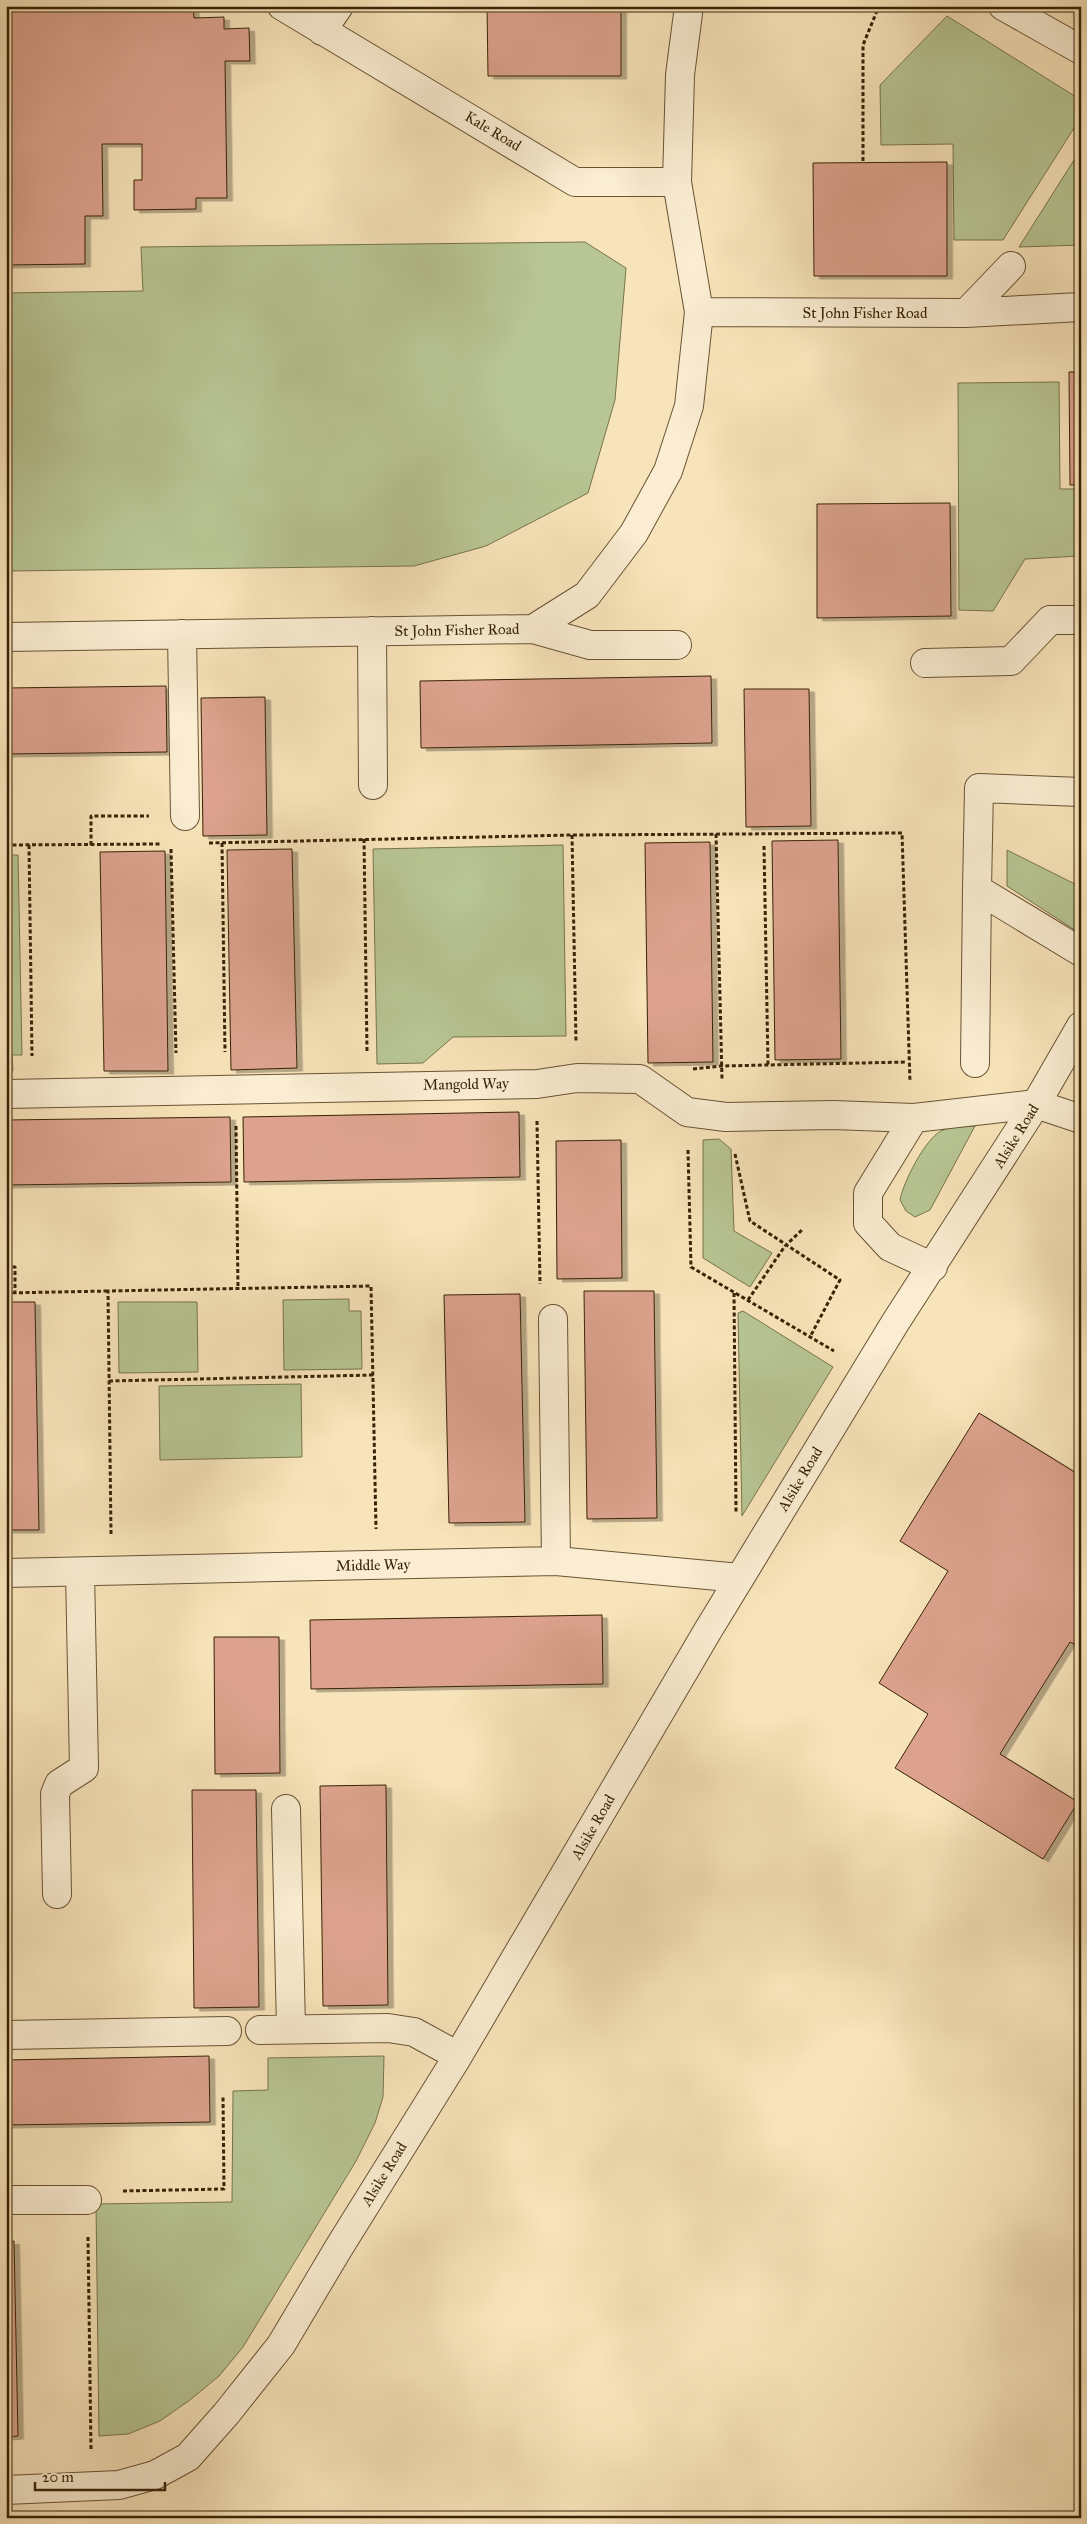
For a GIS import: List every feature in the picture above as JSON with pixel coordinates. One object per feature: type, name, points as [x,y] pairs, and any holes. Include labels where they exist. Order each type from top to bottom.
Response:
[{"type":"street","name":"Kale Road","points":[[282,6],[576,182],[677,182]]},
{"type":"street","points":[[322,31],[339,6]]},
{"type":"street","name":"St John Fisher Road","points":[[6,636],[533,629],[587,595],[634,533],[668,471],[690,406],[698,312],[677,182],[680,75],[689,6]]},
{"type":"street","points":[[1003,6],[1081,50]]},
{"type":"street","points":[[966,313],[1011,266]]},
{"type":"street","name":"St John Fisher Road","points":[[698,312],[966,313],[1081,307]]},
{"type":"street","points":[[925,663],[1011,661],[1050,620],[1081,620]]},
{"type":"street","points":[[533,629],[590,645],[677,645]]},
{"type":"street","points":[[372,631],[373,785]]},
{"type":"street","points":[[182,634],[185,816]]},
{"type":"street","points":[[975,1063],[976,889],[979,788],[1081,792]]},
{"type":"street","points":[[976,889],[1081,952]]},
{"type":"street","name":"Alsike Road","points":[[6,2490],[119,2485],[155,2475],[188,2457],[226,2414],[281,2346],[338,2249],[458,2056],[740,1578],[867,1370],[1036,1104],[1081,1026]]},
{"type":"street","name":"Mangold Way","points":[[19,1094],[177,1089],[537,1084],[577,1078],[640,1079],[687,1112],[726,1117],[833,1114],[914,1118],[1036,1104]]},
{"type":"street","points":[[1036,1104],[1081,1119]]},
{"type":"street","points":[[914,1118],[868,1192],[868,1223],[890,1247],[933,1267]]},
{"type":"street","points":[[553,1319],[556,1561]]},
{"type":"street","name":"Middle Way","points":[[6,1573],[556,1561],[740,1578]]},
{"type":"street","points":[[57,1894],[55,1794],[60,1784],[84,1768],[80,1572]]},
{"type":"street","points":[[286,1809],[291,2029]]},
{"type":"street","points":[[260,2030],[388,2028],[414,2032],[458,2056]]},
{"type":"street","points":[[6,2035],[227,2031]]},
{"type":"street","points":[[6,2200],[87,2200]]},
{"type":"path","points":[[862,161],[862,45],[879,6]]},
{"type":"path","points":[[91,844],[91,816],[185,816]]},
{"type":"path","points":[[205,843],[572,835],[902,833],[907,1062],[914,1118]]},
{"type":"path","points":[[716,834],[721,1066],[726,1117],[750,1221],[785,1246],[840,1280],[810,1337]]},
{"type":"path","points":[[572,835],[577,1078]]},
{"type":"path","points":[[364,840],[367,1086]]},
{"type":"path","points":[[222,843],[238,1288]]},
{"type":"path","points":[[19,1094],[29,844]]},
{"type":"path","points":[[6,845],[162,844]]},
{"type":"path","points":[[171,844],[177,1089]]},
{"type":"path","points":[[764,846],[768,1066]]},
{"type":"path","points":[[721,1066],[907,1062]]},
{"type":"path","points":[[537,1084],[540,1285]]},
{"type":"path","points":[[687,1112],[691,1267],[867,1370]]},
{"type":"path","points":[[748,1300],[785,1246],[802,1230]]},
{"type":"path","points":[[6,1267],[15,1267],[15,1293]]},
{"type":"path","points":[[6,1293],[371,1286],[376,1565]]},
{"type":"path","points":[[108,1291],[111,1572]]},
{"type":"path","points":[[734,1292],[736,1519]]},
{"type":"path","points":[[109,1381],[373,1375]]},
{"type":"path","points":[[92,2486],[86,2192],[224,2189],[223,2096]]},
{"type":"green space","points":[[947,16],[1081,100],[1081,117],[1003,240],[954,240],[953,144],[881,145],[880,85]]},
{"type":"green space","points":[[1081,149],[1081,245],[1019,247]]},
{"type":"green space","points":[[585,242],[626,268],[615,400],[588,493],[486,546],[414,566],[6,571],[6,293],[143,291],[141,247]]},
{"type":"green space","points":[[1059,382],[1060,489],[1081,489],[1081,553],[1079,556],[1025,559],[993,611],[959,610],[958,383]]},
{"type":"green space","points":[[563,845],[566,1036],[453,1037],[423,1063],[377,1064],[373,849]]},
{"type":"green space","points":[[1007,850],[1081,887],[1081,934],[1007,886]]},
{"type":"green space","points":[[6,855],[18,855],[22,1055],[12,1055],[13,1071],[6,1071]]},
{"type":"green space","points":[[975,1126],[930,1210],[915,1217],[906,1211],[900,1200],[902,1192],[910,1173],[928,1143],[945,1129]]},
{"type":"green space","points":[[719,1139],[731,1149],[734,1231],[772,1253],[750,1287],[703,1258],[703,1140]]},
{"type":"green space","points":[[349,1299],[349,1311],[361,1311],[362,1369],[284,1370],[283,1300]]},
{"type":"green space","points":[[118,1302],[197,1302],[198,1372],[119,1373]]},
{"type":"green space","points":[[743,1311],[833,1367],[742,1516],[738,1313]]},
{"type":"green space","points":[[301,1384],[302,1457],[160,1460],[159,1386]]},
{"type":"green space","points":[[384,2056],[383,2097],[375,2123],[356,2161],[243,2347],[219,2376],[160,2421],[128,2434],[99,2436],[96,2204],[232,2202],[233,2091],[268,2090],[268,2058]]},
{"type":"building","points":[[6,6],[193,6],[194,18],[224,17],[224,29],[249,28],[250,61],[225,61],[227,198],[196,198],[196,209],[134,210],[134,180],[142,180],[142,144],[102,144],[103,216],[85,216],[85,264],[6,265]]},
{"type":"building","points":[[487,6],[621,6],[621,76],[488,76]]},
{"type":"building","points":[[947,162],[947,276],[814,276],[813,163]]},
{"type":"building","points":[[1069,372],[1081,372],[1081,485],[1070,485]]},
{"type":"building","points":[[950,503],[951,616],[817,618],[817,504]]},
{"type":"building","points":[[711,676],[712,743],[421,748],[420,681]]},
{"type":"building","points":[[166,686],[167,752],[6,754],[6,688]]},
{"type":"building","points":[[744,689],[809,689],[811,826],[746,827]]},
{"type":"building","points":[[265,697],[267,835],[203,836],[201,698]]},
{"type":"building","points":[[838,840],[841,1059],[775,1060],[772,841]]},
{"type":"building","points":[[710,842],[713,1062],[648,1063],[645,843]]},
{"type":"building","points":[[292,849],[297,1068],[231,1070],[227,850]]},
{"type":"building","points":[[165,851],[168,1071],[104,1071],[100,852]]},
{"type":"building","points":[[519,1112],[520,1177],[244,1182],[243,1117]]},
{"type":"building","points":[[230,1117],[231,1182],[6,1185],[6,1120]]},
{"type":"building","points":[[621,1140],[622,1278],[557,1279],[556,1141]]},
{"type":"building","points":[[584,1291],[654,1291],[657,1518],[587,1519]]},
{"type":"building","points":[[520,1294],[525,1522],[449,1523],[444,1295]]},
{"type":"building","points":[[6,1302],[35,1302],[39,1530],[6,1530]]},
{"type":"building","points":[[979,1413],[1081,1476],[1081,1648],[1070,1642],[1000,1754],[1078,1802],[1043,1859],[895,1768],[928,1714],[879,1683],[948,1571],[900,1541]]},
{"type":"building","points":[[602,1615],[603,1684],[311,1689],[310,1620]]},
{"type":"building","points":[[214,1637],[279,1637],[280,1773],[215,1774]]},
{"type":"building","points":[[386,1785],[388,2005],[323,2006],[320,1786]]},
{"type":"building","points":[[192,1790],[256,1790],[259,2007],[194,2008]]},
{"type":"building","points":[[209,2056],[210,2122],[6,2125],[6,2060]]},
{"type":"building","points":[[14,2241],[18,2436],[6,2437],[6,2242]]}]
